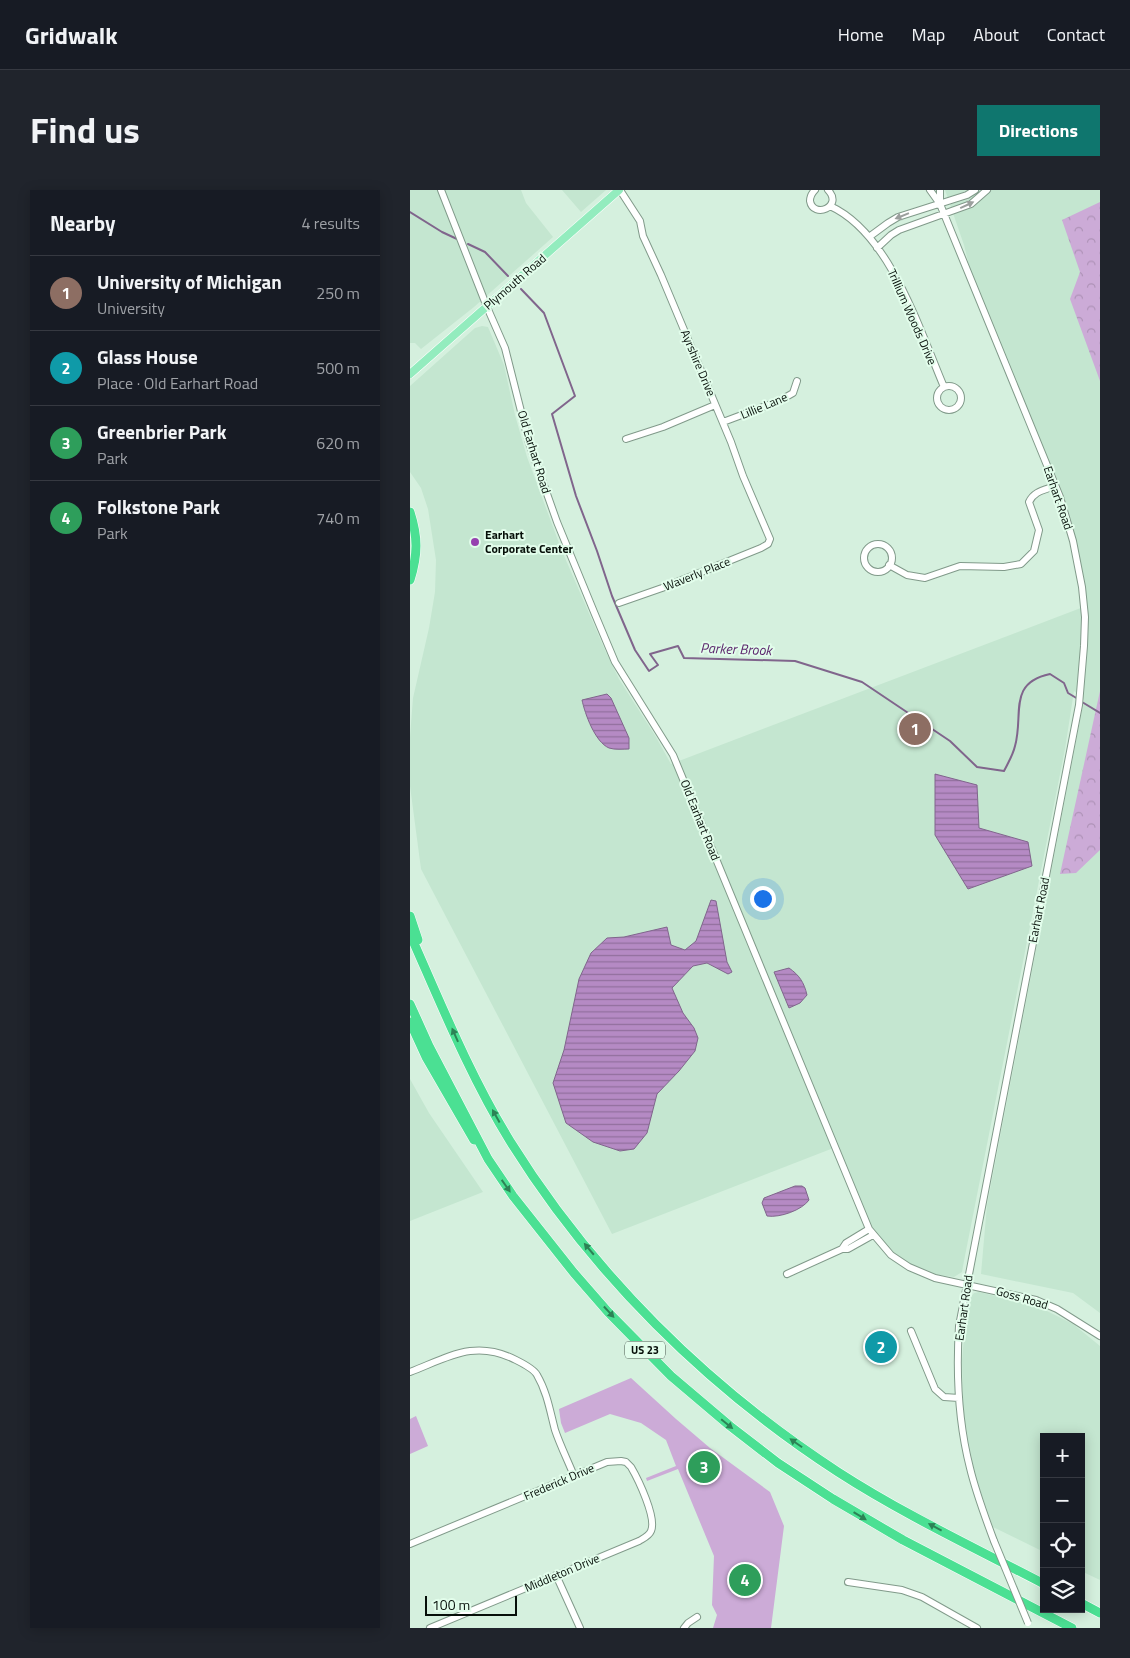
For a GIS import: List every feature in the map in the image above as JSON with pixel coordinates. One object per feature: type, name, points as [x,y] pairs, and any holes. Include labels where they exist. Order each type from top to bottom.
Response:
[{"type":"highway","points":[[410,512],[416,531],[417,546],[410,580]]},
{"type":"highway","points":[[410,916],[439,999]]},
{"type":"highway","name":"US 23","points":[[410,934],[471,1070],[509,1139],[584,1245],[616,1282],[667,1335],[745,1404],[832,1468],[889,1502],[1040,1582]]},
{"type":"highway","name":"US 23","points":[[410,1004],[429,1046],[488,1159],[513,1196],[574,1273],[608,1312],[671,1376],[730,1426],[778,1463],[860,1516],[1072,1628]]},
{"type":"highway","points":[[410,1022],[426,1057],[461,1120],[488,1159]]},
{"type":"highway","points":[[1085,1605],[1100,1613]]},
{"type":"main road","name":"Plymouth Road","points":[[410,374],[620,190]]},
{"type":"street","name":"Old Earhart Road","points":[[441,190],[505,348],[529,443],[557,522],[594,612],[615,662],[673,755],[871,1232],[891,1255],[909,1266],[935,1278],[966,1284]]},
{"type":"street","name":"Ayrshire Drive","points":[[620,190],[640,221],[643,236],[723,422],[743,476],[770,539]]},
{"type":"street","name":"Trillium Woods Drive","points":[[815,190],[810,198],[814,208],[824,210],[830,206],[838,209],[869,237],[898,280],[944,387]]},
{"type":"street","points":[[828,190],[833,199],[830,206]]},
{"type":"street","name":"Earhart Road","points":[[930,190],[940,204],[1055,486],[1073,541],[1082,587],[1084,617],[1079,705],[966,1284],[959,1326],[957,1358],[962,1425],[970,1467],[994,1541],[1029,1626]]},
{"type":"street","name":"Earhart Road","points":[[940,190],[940,204]]},
{"type":"street","points":[[869,237],[898,217],[967,195],[975,190]]},
{"type":"street","points":[[877,248],[899,230],[970,204],[987,190]]},
{"type":"street","name":"Lillie Lane","points":[[723,422],[793,393],[797,381]]},
{"type":"street","points":[[626,439],[663,427],[715,405]]},
{"type":"street","points":[[890,565],[908,576],[925,578],[960,566],[1011,567],[1021,564],[1034,551],[1038,537],[1039,530],[1029,502],[1031,497],[1037,492],[1055,486]]},
{"type":"street","name":"Waverly Place","points":[[619,603],[662,588],[761,548],[768,544],[770,539]]},
{"type":"street","points":[[882,544],[886,546],[892,557],[890,565],[882,571],[872,570],[864,559],[866,550],[873,545],[882,544]]},
{"type":"street","points":[[787,1274],[842,1249],[846,1243],[871,1232]]},
{"type":"street","name":"Goss Road","points":[[966,1284],[1036,1300],[1057,1309],[1100,1336]]},
{"type":"street","points":[[910,1331],[935,1389],[944,1397],[959,1398]]},
{"type":"street","points":[[410,1372],[464,1352],[480,1349],[500,1352],[519,1362],[536,1373],[548,1398],[558,1436],[574,1476]]},
{"type":"street","name":"Frederick Drive","points":[[410,1544],[614,1461],[626,1462],[631,1467],[652,1517],[652,1530],[648,1536],[639,1541]]},
{"type":"street","name":"Middleton Drive","points":[[430,1628],[639,1541]]},
{"type":"street","points":[[556,1575],[580,1628]]},
{"type":"street","points":[[848,1582],[902,1590],[922,1597],[977,1628]]},
{"type":"street","points":[[684,1628],[688,1623],[697,1618]]},
{"type":"shaded area","points":[[410,190],[521,190],[526,203],[553,237],[474,307],[421,349],[415,343],[410,343]]},
{"type":"shaded area","points":[[562,190],[606,190],[581,212]]},
{"type":"shaded area","points":[[945,190],[1100,190],[1100,1313],[1073,1293],[981,1274],[987,1205],[1084,700],[1074,691],[1065,749],[962,1272],[954,1277],[933,1274],[913,1266],[897,1256],[887,1246],[867,1220],[836,1147],[612,1234],[421,869],[410,786],[410,737],[413,698],[435,592],[436,560],[428,509],[421,488],[410,472],[410,386],[475,328],[488,327],[504,365],[527,457],[562,551],[605,650],[619,679],[671,764],[1086,606],[1074,536],[970,269],[964,245]]},
{"type":"shaded area","points":[[607,694],[611,698],[629,738],[629,749],[611,749],[604,745],[595,734],[588,720],[582,700]]},
{"type":"shaded area","points":[[935,774],[977,785],[979,828],[1028,842],[1032,866],[968,889],[935,835]]},
{"type":"shaded area","points":[[711,900],[716,901],[727,962],[732,972],[728,974],[707,963],[693,966],[672,988],[683,1013],[694,1028],[698,1038],[695,1051],[657,1094],[647,1133],[634,1149],[620,1151],[593,1142],[566,1123],[553,1083],[564,1050],[579,979],[591,953],[607,938],[624,937],[667,927],[671,945],[685,950],[696,941]]},
{"type":"shaded area","points":[[789,968],[801,979],[807,995],[800,1003],[789,1008],[774,972]]},
{"type":"shaded area","points":[[410,1079],[429,1113],[483,1192],[410,1221]]},
{"type":"shaded area","points":[[795,1186],[805,1188],[809,1200],[806,1204],[784,1214],[767,1216],[762,1203],[764,1198]]},
{"type":"shaded area","points":[[979,1292],[1033,1305],[1073,1324],[1100,1346],[1100,1580],[1085,1573],[1085,1433],[1040,1433],[1040,1550],[993,1527],[974,1472],[963,1410],[962,1360],[965,1326],[970,1298],[974,1293]]},
{"type":"green space","points":[[1100,202],[1100,381],[1070,299],[1080,272],[1062,220]]},
{"type":"green space","points":[[1100,691],[1100,850],[1076,873],[1060,874]]},
{"type":"green space","points":[[631,1378],[710,1448],[770,1492],[784,1526],[771,1628],[713,1628],[717,1615],[712,1605],[714,1556],[678,1469],[647,1481],[646,1478],[676,1466],[666,1440],[641,1423],[610,1414],[565,1433],[559,1409]]},
{"type":"green space","points":[[416,1416],[428,1446],[410,1454],[410,1419]]},
{"type":"waterway","name":"Parker Brook","points":[[410,212],[457,239]]},
{"type":"waterway","name":"Parker Brook","points":[[468,244],[485,252],[508,276]]},
{"type":"waterway","name":"Parker Brook","points":[[521,289],[544,313],[575,396],[552,414],[576,496],[612,596],[635,650],[649,671],[658,665],[650,654],[678,646],[684,658],[795,661],[862,682],[950,741],[977,767],[1004,771],[1014,749],[1020,702],[1022,693],[1028,685],[1037,678],[1050,674],[1064,683],[1068,693],[1078,699]]},
{"type":"waterway","name":"Parker Brook","points":[[1082,702],[1100,713]]},
{"type":"place","name":"Earhart Corporate Center","points":[[475,542]]},
{"type":"place","name":"University of Michigan","points":[[915,729]]},
{"type":"place","name":"Glass House","points":[[881,1347]]},
{"type":"place","name":"Greenbrier Park","points":[[704,1467]]},
{"type":"place","name":"Folkstone Park","points":[[745,1580]]}]
